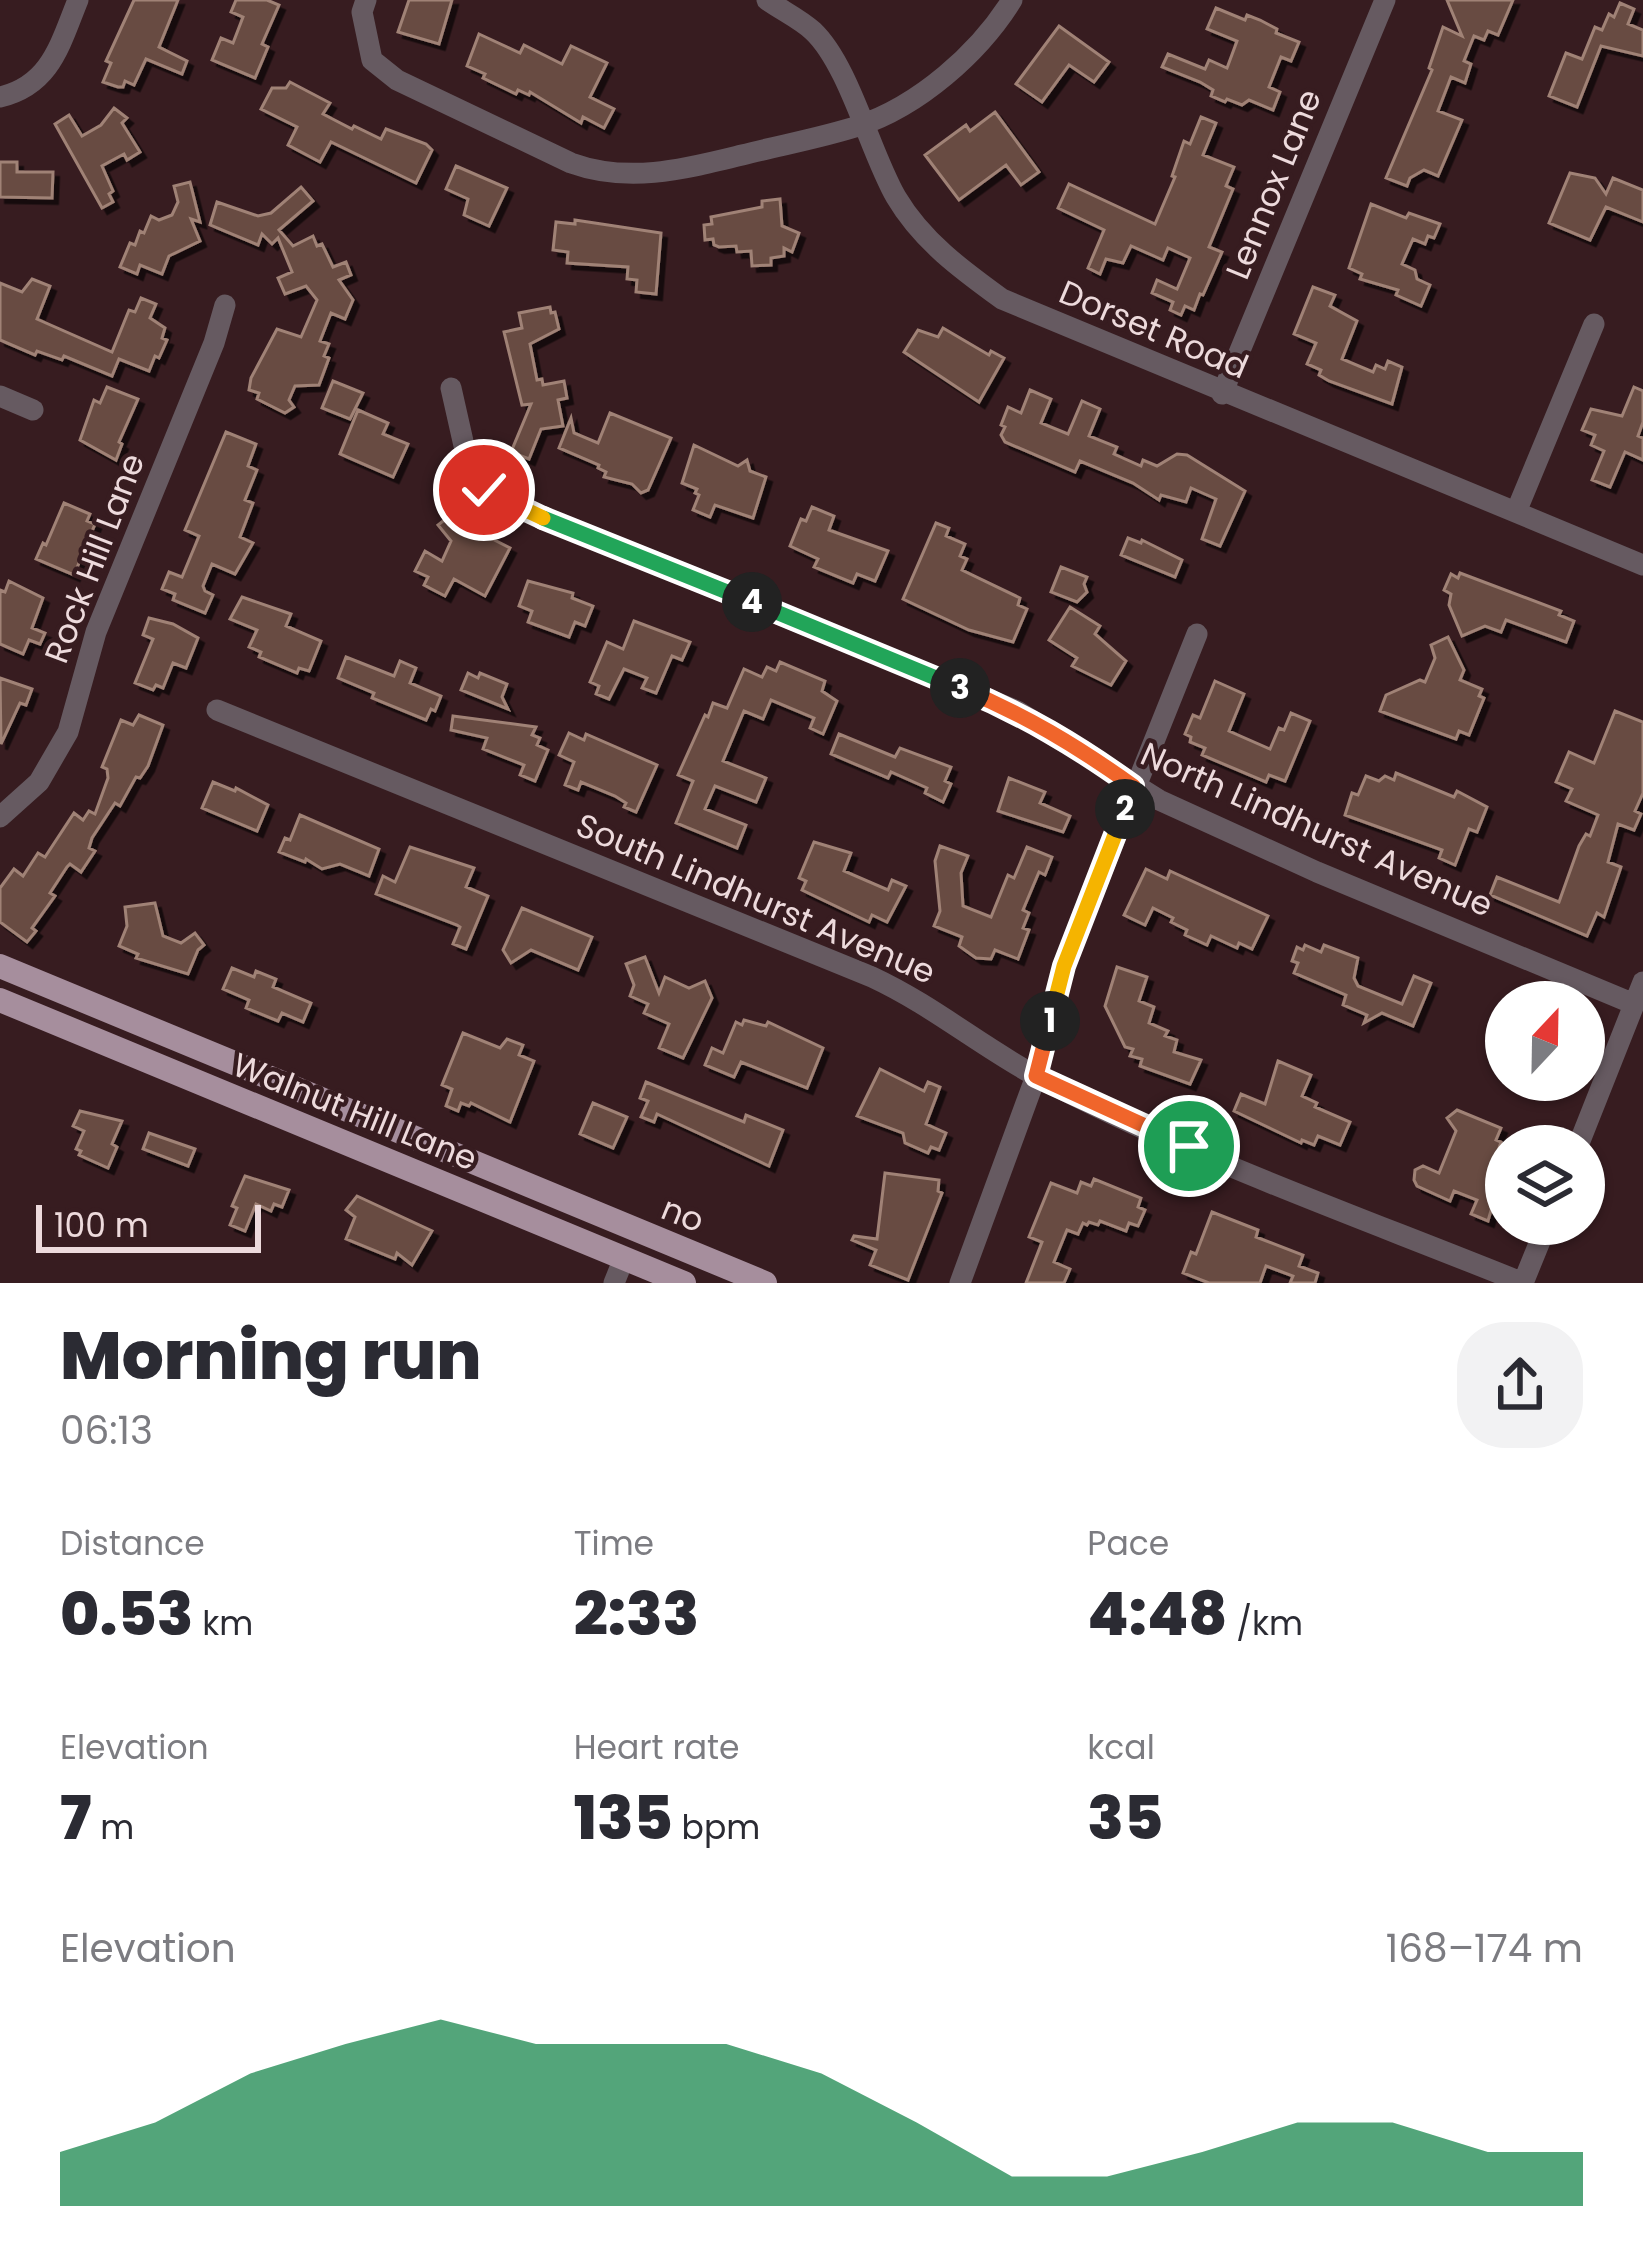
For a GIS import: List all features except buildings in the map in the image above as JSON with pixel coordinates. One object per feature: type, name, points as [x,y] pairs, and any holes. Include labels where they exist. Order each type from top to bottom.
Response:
[{"type":"main road","name":"Walnut Hill Lane","points":[[0,966],[634,1229]]},
{"type":"main road","name":"Walnut Hill Lane","points":[[0,1000],[684,1283]]},
{"type":"main road","points":[[278,1114],[289,1086]]},
{"type":"main road","points":[[624,1258],[634,1229]]},
{"type":"main road","name":"no","points":[[634,1229],[765,1283]]},
{"type":"street","points":[[0,97],[23,91],[50,70],[78,0]]},
{"type":"street","points":[[366,0],[363,25],[372,60],[397,80],[594,172],[627,175],[677,171],[862,125],[972,56],[1012,0]]},
{"type":"street","name":"Dorset Road","points":[[766,0],[815,32],[838,70],[897,197],[947,259],[1002,299],[1643,565]]},
{"type":"street","name":"Lennox Lane","points":[[1222,394],[1385,0]]},
{"type":"street","name":"Rock Hill Lane","points":[[0,817],[39,782],[68,732],[96,632],[214,343],[225,305]]},
{"type":"street","points":[[1516,512],[1594,324]]},
{"type":"street","name":"North Lindhurst Avenue","points":[[451,388],[467,459],[484,490],[542,518],[1018,711],[1133,786],[1317,872],[1634,1004]]},
{"type":"street","points":[[0,396],[33,410]]},
{"type":"street","points":[[960,1283],[1036,1076],[1064,966],[1197,634]]},
{"type":"street","name":"South Lindhurst Avenue","points":[[217,710],[872,977],[949,1018],[1036,1076],[1189,1146],[1523,1283]]},
{"type":"street","points":[[1587,1125],[1643,982]]},
{"type":"street","points":[[1523,1283],[1538,1245]]},
{"type":"street","points":[[614,1283],[624,1258]]},
{"type":"route","points":[[484,490],[542,518],[1018,711],[1133,786],[1064,966],[1036,1076],[1189,1146]]}]
